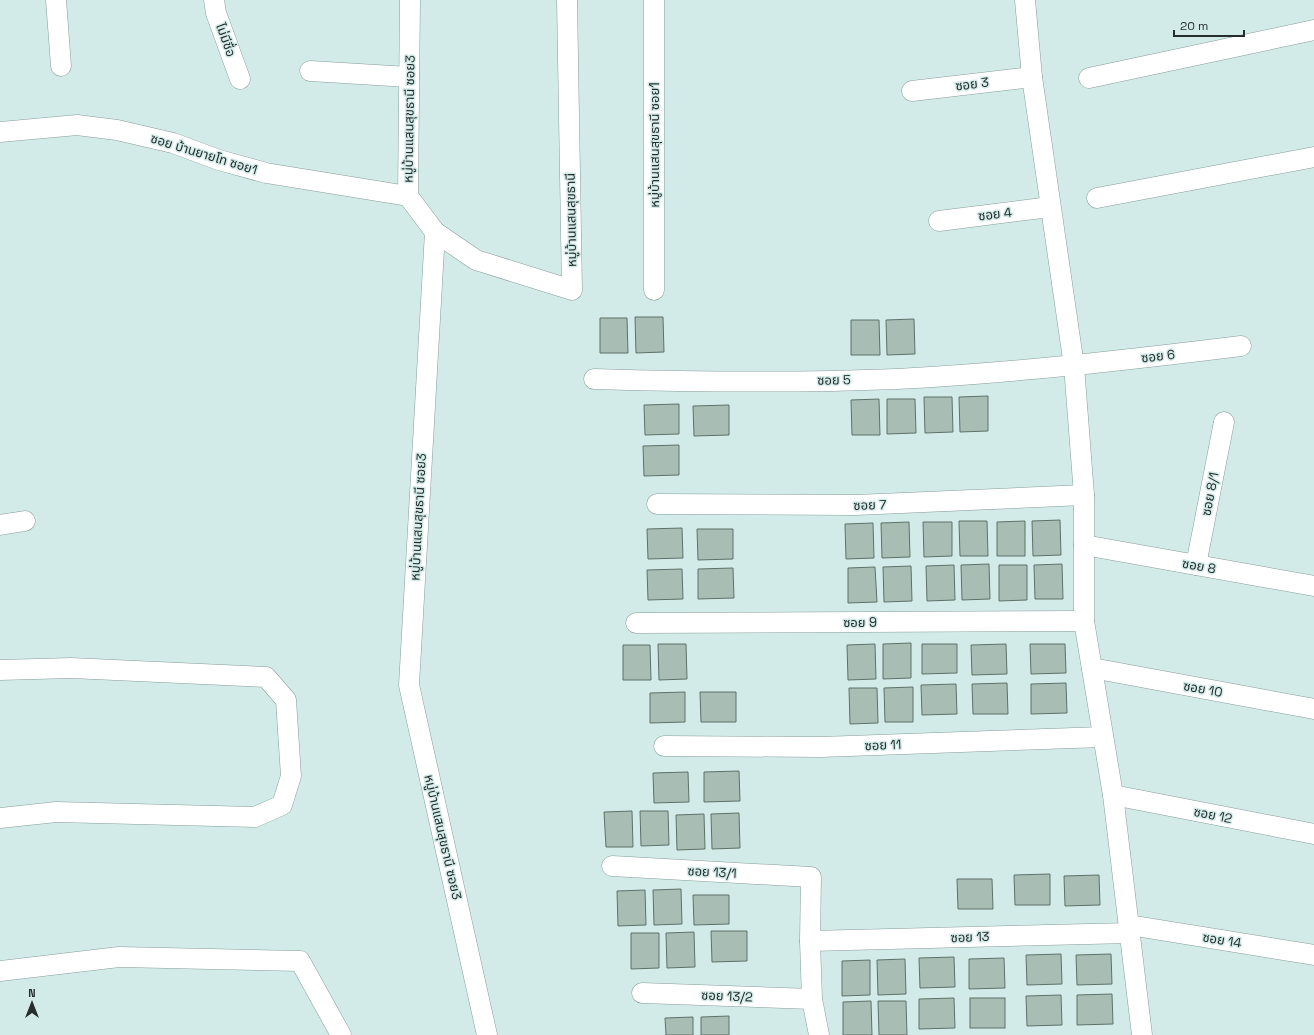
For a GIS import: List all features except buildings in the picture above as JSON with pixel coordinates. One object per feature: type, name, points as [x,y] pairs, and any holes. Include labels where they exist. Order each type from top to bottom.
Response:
[{"type":"street","points":[[56,0],[61,66]]},
{"type":"street","name":"ไม่มีชื่อ","points":[[214,0],[216,13],[240,79]]},
{"type":"street","name":"หมู่บ้านแสนสุขธานี ซอย3","points":[[410,0],[408,196],[435,232],[408,685],[487,1035]]},
{"type":"street","name":"หมู่บ้านแสนสุขธานี","points":[[435,232],[476,260],[572,290],[567,0]]},
{"type":"street","name":"หมู่บ้านแสนสุขธานี ซอย1","points":[[654,0],[654,290]]},
{"type":"street","points":[[1025,0],[1032,77],[1074,366],[1084,495],[1084,621],[1113,795],[1142,1035]]},
{"type":"street","points":[[1090,78],[1314,30]]},
{"type":"street","points":[[310,71],[409,77]]},
{"type":"street","name":"ซอย 3","points":[[912,91],[1032,77]]},
{"type":"street","name":"ซอย บ้านยายโท ซอย1","points":[[0,132],[77,125],[117,130],[173,142],[219,160],[266,173],[408,196]]},
{"type":"street","points":[[1097,198],[1314,157]]},
{"type":"street","name":"ซอย 4","points":[[939,221],[1050,207]]},
{"type":"street","name":"ซอย 6","points":[[1074,366],[1241,346]]},
{"type":"street","name":"ซอย 5","points":[[594,379],[688,382],[897,378],[1074,366]]},
{"type":"street","name":"ซอย 8/1","points":[[1196,565],[1224,422]]},
{"type":"street","name":"ซอย 7","points":[[657,504],[856,505],[1084,495]]},
{"type":"street","points":[[0,525],[25,520]]},
{"type":"street","name":"ซอย 8","points":[[1084,545],[1314,586]]},
{"type":"street","name":"ซอย 9","points":[[636,623],[1084,621]]},
{"type":"street","points":[[0,670],[71,668],[266,677],[286,700],[291,776],[282,805],[255,817],[56,812],[0,818]]},
{"type":"street","name":"ซอย 10","points":[[1092,668],[1314,709]]},
{"type":"street","name":"ซอย 11","points":[[664,746],[821,747],[1103,737]]},
{"type":"street","name":"ซอย 12","points":[[1113,795],[1314,834]]},
{"type":"street","name":"ซอย 13/1","points":[[612,866],[811,877],[810,941]]},
{"type":"street","name":"ซอย 13","points":[[810,941],[1130,929]]},
{"type":"street","name":"ซอย 14","points":[[1130,929],[1314,955]]},
{"type":"street","points":[[810,941],[812,999],[819,1035]]},
{"type":"street","points":[[0,971],[119,957],[300,961],[341,1035]]},
{"type":"street","name":"ซอย 13/2","points":[[642,993],[812,999]]}]
